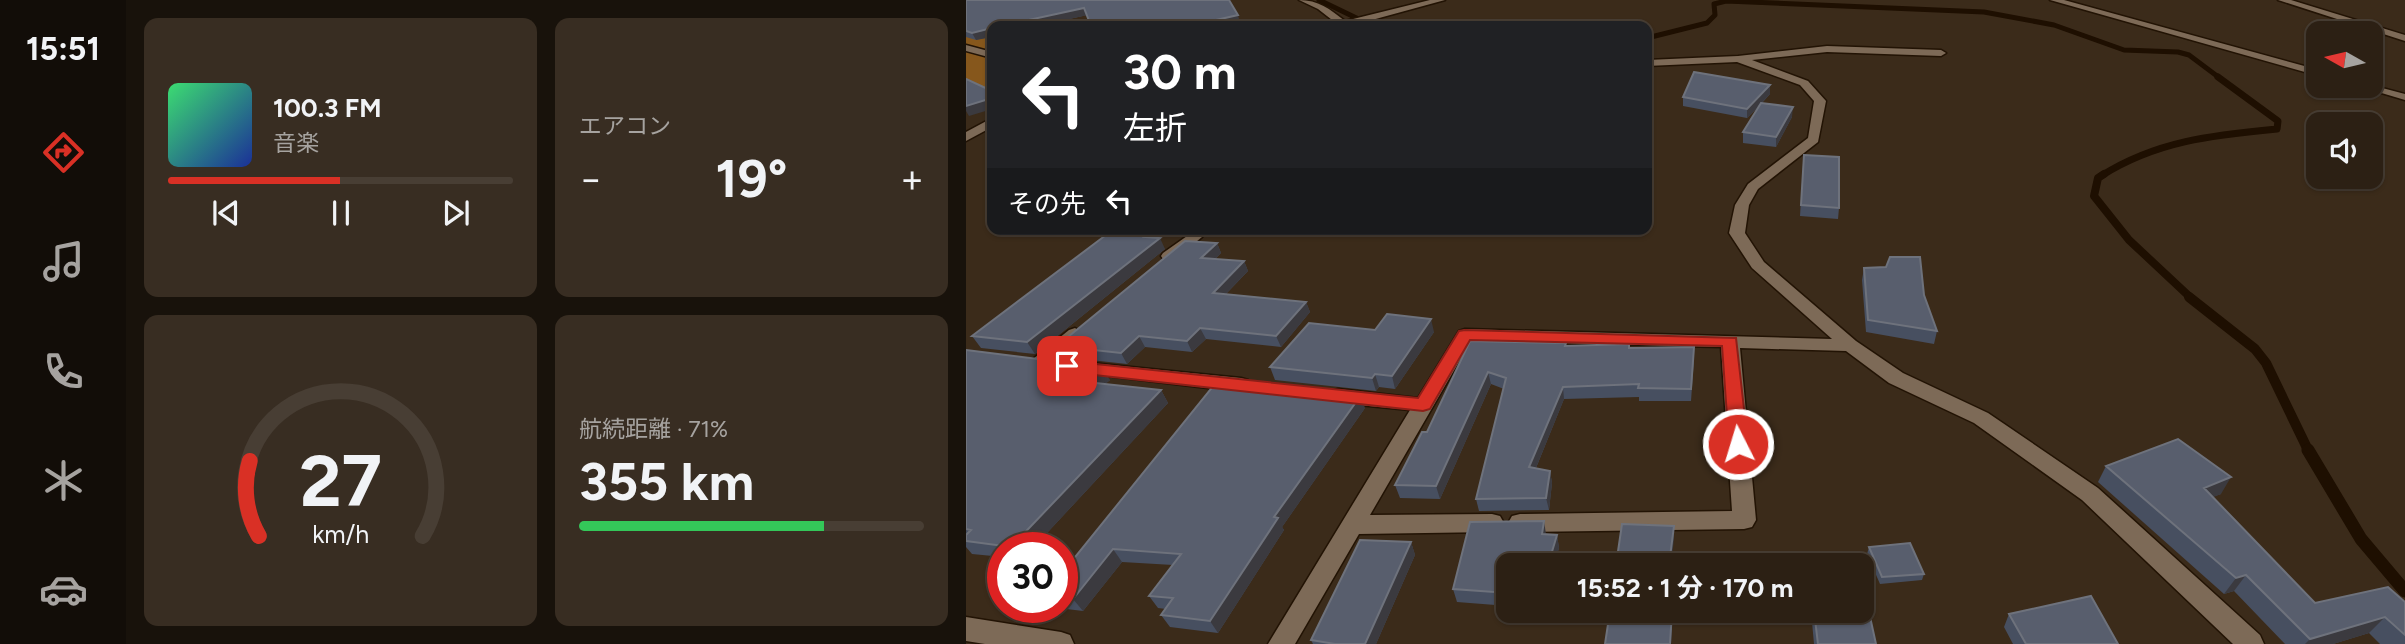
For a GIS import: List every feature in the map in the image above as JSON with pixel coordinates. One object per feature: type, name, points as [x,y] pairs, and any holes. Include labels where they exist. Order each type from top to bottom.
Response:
[{"type":"street","points":[[1303,0],[1328,12],[1339,21]]},
{"type":"street","points":[[1355,21],[1441,0]]},
{"type":"street","points":[[2054,0],[2306,69]]},
{"type":"street","points":[[2281,0],[2405,38]]},
{"type":"street","points":[[966,48],[987,54]]},
{"type":"street","points":[[1652,63],[1738,59],[1827,50],[1941,53]]},
{"type":"street","points":[[1738,59],[1804,83],[1820,101],[1814,139],[1754,187],[1742,205],[1737,233],[1758,265],[1850,345],[1896,379],[1981,418],[2090,494],[2251,644]]},
{"type":"street","points":[[2384,92],[2405,97]]},
{"type":"street","points":[[966,137],[987,125]]},
{"type":"street","points":[[1155,268],[1196,235]]},
{"type":"street","points":[[1040,363],[1092,320]]},
{"type":"street","points":[[1281,644],[1465,335],[1850,345]]},
{"type":"street","points":[[1352,525],[1744,520],[1730,341]]},
{"type":"street","points":[[1015,361],[1259,387]]},
{"type":"street","points":[[1314,393],[1423,405]]},
{"type":"street","points":[[966,629],[1061,644]]},
{"type":"shaded area","points":[[987,29],[987,108],[966,105],[966,34]]},
{"type":"building","points":[[966,0],[1229,0],[1238,15],[1212,21],[1089,21],[1084,8],[1024,21],[987,21],[987,29],[972,33],[966,31]]},
{"type":"building","points":[[1694,72],[1770,85],[1747,109],[1683,97]]},
{"type":"building","points":[[966,79],[987,89],[987,100],[966,106]]},
{"type":"building","points":[[1761,103],[1793,107],[1776,137],[1743,132]]},
{"type":"building","points":[[1804,155],[1839,157],[1839,208],[1801,205]]},
{"type":"building","points":[[1106,235],[1146,235],[1144,237],[1160,238],[1027,342],[972,336]]},
{"type":"building","points":[[1185,241],[1217,243],[1201,258],[1244,261],[1213,293],[1306,302],[1276,336],[1200,328],[1187,341],[1139,336],[1121,353],[1057,346]]},
{"type":"building","points":[[1890,257],[1920,257],[1924,295],[1937,331],[1868,320],[1864,268],[1886,267]]},
{"type":"building","points":[[1387,314],[1431,319],[1392,376],[1375,374],[1372,378],[1270,367],[1309,323],[1375,330]]},
{"type":"building","points":[[1470,341],[1566,343],[1565,346],[1629,344],[1629,348],[1694,347],[1691,389],[1638,388],[1639,384],[1563,387],[1529,467],[1550,471],[1546,498],[1476,499],[1506,378],[1488,372],[1436,486],[1395,485],[1422,432],[1427,432]]},
{"type":"building","points":[[966,350],[1102,367],[1086,382],[1161,390],[1025,532],[987,532],[987,544],[966,541],[966,535],[971,530],[966,529]]},
{"type":"building","points":[[1218,380],[1254,387],[1256,384],[1361,395],[1274,517],[1278,518],[1210,621],[1161,615],[1173,598],[1149,596],[1181,554],[1113,549],[1078,593],[1078,554]]},
{"type":"building","points":[[2178,439],[2231,477],[2204,488],[2315,603],[2388,587],[2405,602],[2405,635],[2385,617],[2310,639],[2246,575],[2236,578],[2106,466]]},
{"type":"building","points":[[1544,521],[1542,534],[1557,535],[1552,553],[1496,553],[1496,592],[1453,589],[1470,522]]},
{"type":"building","points":[[1622,524],[1674,526],[1671,553],[1618,553]]},
{"type":"building","points":[[1360,540],[1411,542],[1365,644],[1335,644],[1311,640]]},
{"type":"building","points":[[1910,543],[1924,574],[1882,577],[1874,553],[1869,547]]},
{"type":"building","points":[[2091,596],[2118,644],[2026,644],[2009,614]]},
{"type":"building","points":[[1608,623],[1671,623],[1670,644],[1605,644]]},
{"type":"building","points":[[1815,623],[1871,623],[1876,644],[1818,644]]},
{"type":"waterway","points":[[1319,0],[1363,21]]},
{"type":"waterway","points":[[1652,37],[1707,23],[1715,15],[1714,4],[1726,1],[1984,12],[2054,25],[2124,50],[2178,52],[2189,55],[2221,79]]},
{"type":"waterway","points":[[2101,176],[2122,164],[2164,147],[2208,137],[2277,129],[2278,121],[2218,77]]},
{"type":"waterway","points":[[2101,176],[2098,178],[2094,196],[2129,240],[2191,298]]},
{"type":"waterway","points":[[2189,297],[2255,349],[2266,363],[2308,450]]},
{"type":"waterway","points":[[2308,450],[2361,539],[2405,591]]},
{"type":"route","points":[[1067,366],[1423,405],[1465,335],[1730,341],[1738,444]]}]
